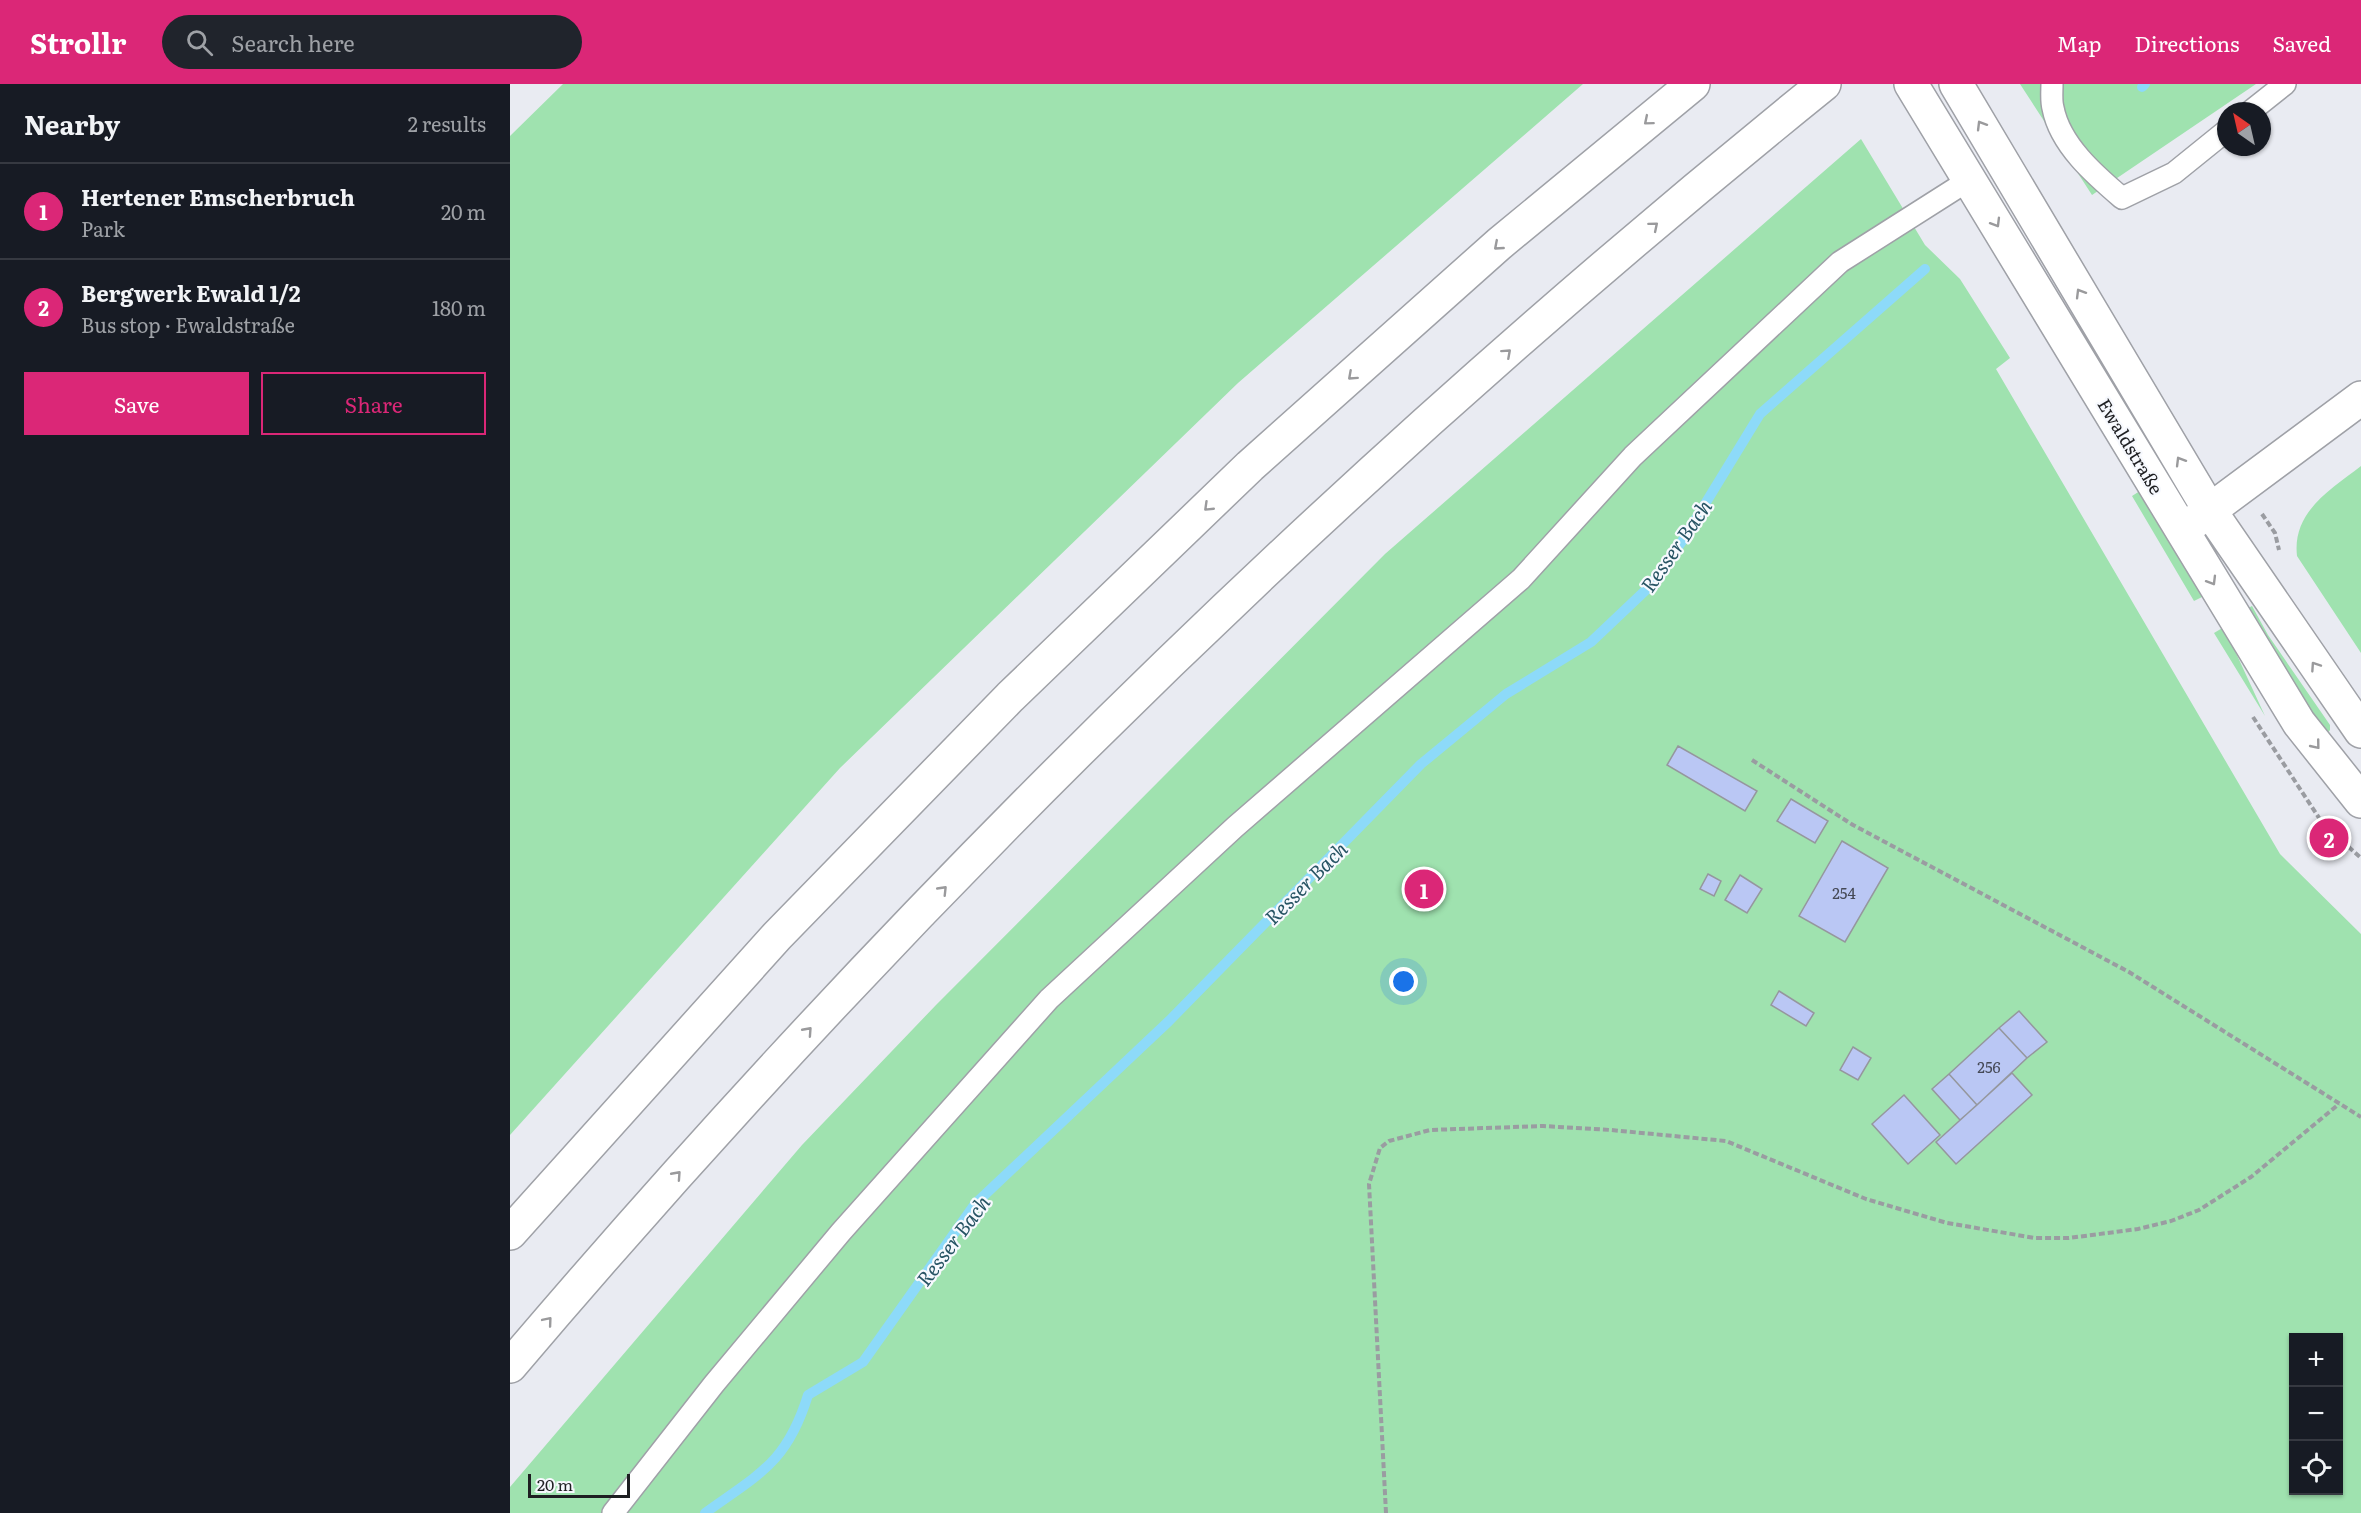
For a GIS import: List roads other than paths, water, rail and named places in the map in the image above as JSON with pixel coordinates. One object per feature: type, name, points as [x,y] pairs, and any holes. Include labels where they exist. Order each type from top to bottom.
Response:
[{"type":"main road","points":[[510,1233],[777,936],[1010,697],[1268,451],[1499,244],[1693,84]]},
{"type":"main road","name":"Ewaldstraße","points":[[1911,84],[2299,723],[2361,801]]},
{"type":"main road","name":"Ewaldstraße","points":[[1956,84],[2211,511],[2361,731]]},
{"type":"main road","points":[[510,1365],[614,1243],[838,998],[1069,760],[1308,531],[1522,340],[1819,88]]},
{"type":"main road","points":[[2182,530],[2211,511],[2361,398]]},
{"type":"lane","points":[[2052,84],[2053,109],[2064,133],[2087,168],[2122,198],[2174,173],[2217,138]]},
{"type":"lane","points":[[2262,102],[2285,84]]},
{"type":"lane","points":[[613,1513],[714,1384],[840,1232],[1050,999],[1235,827],[1521,579],[1633,456],[1840,262],[1969,180]]},
{"type":"waterway","name":"Resser Bach","points":[[2142,87],[2145,84]]},
{"type":"waterway","name":"Resser Bach","points":[[705,1513],[769,1465],[791,1437],[808,1395],[863,1362],[975,1204],[1169,1021],[1421,764],[1506,694],[1591,642],[1648,588],[1683,540],[1760,414],[1925,269]]},
{"type":"place","name":"Bergwerk Ewald 1/2","points":[[2329,838]]},
{"type":"place","name":"Hertener Emscherbruch","points":[[1424,889]]}]
